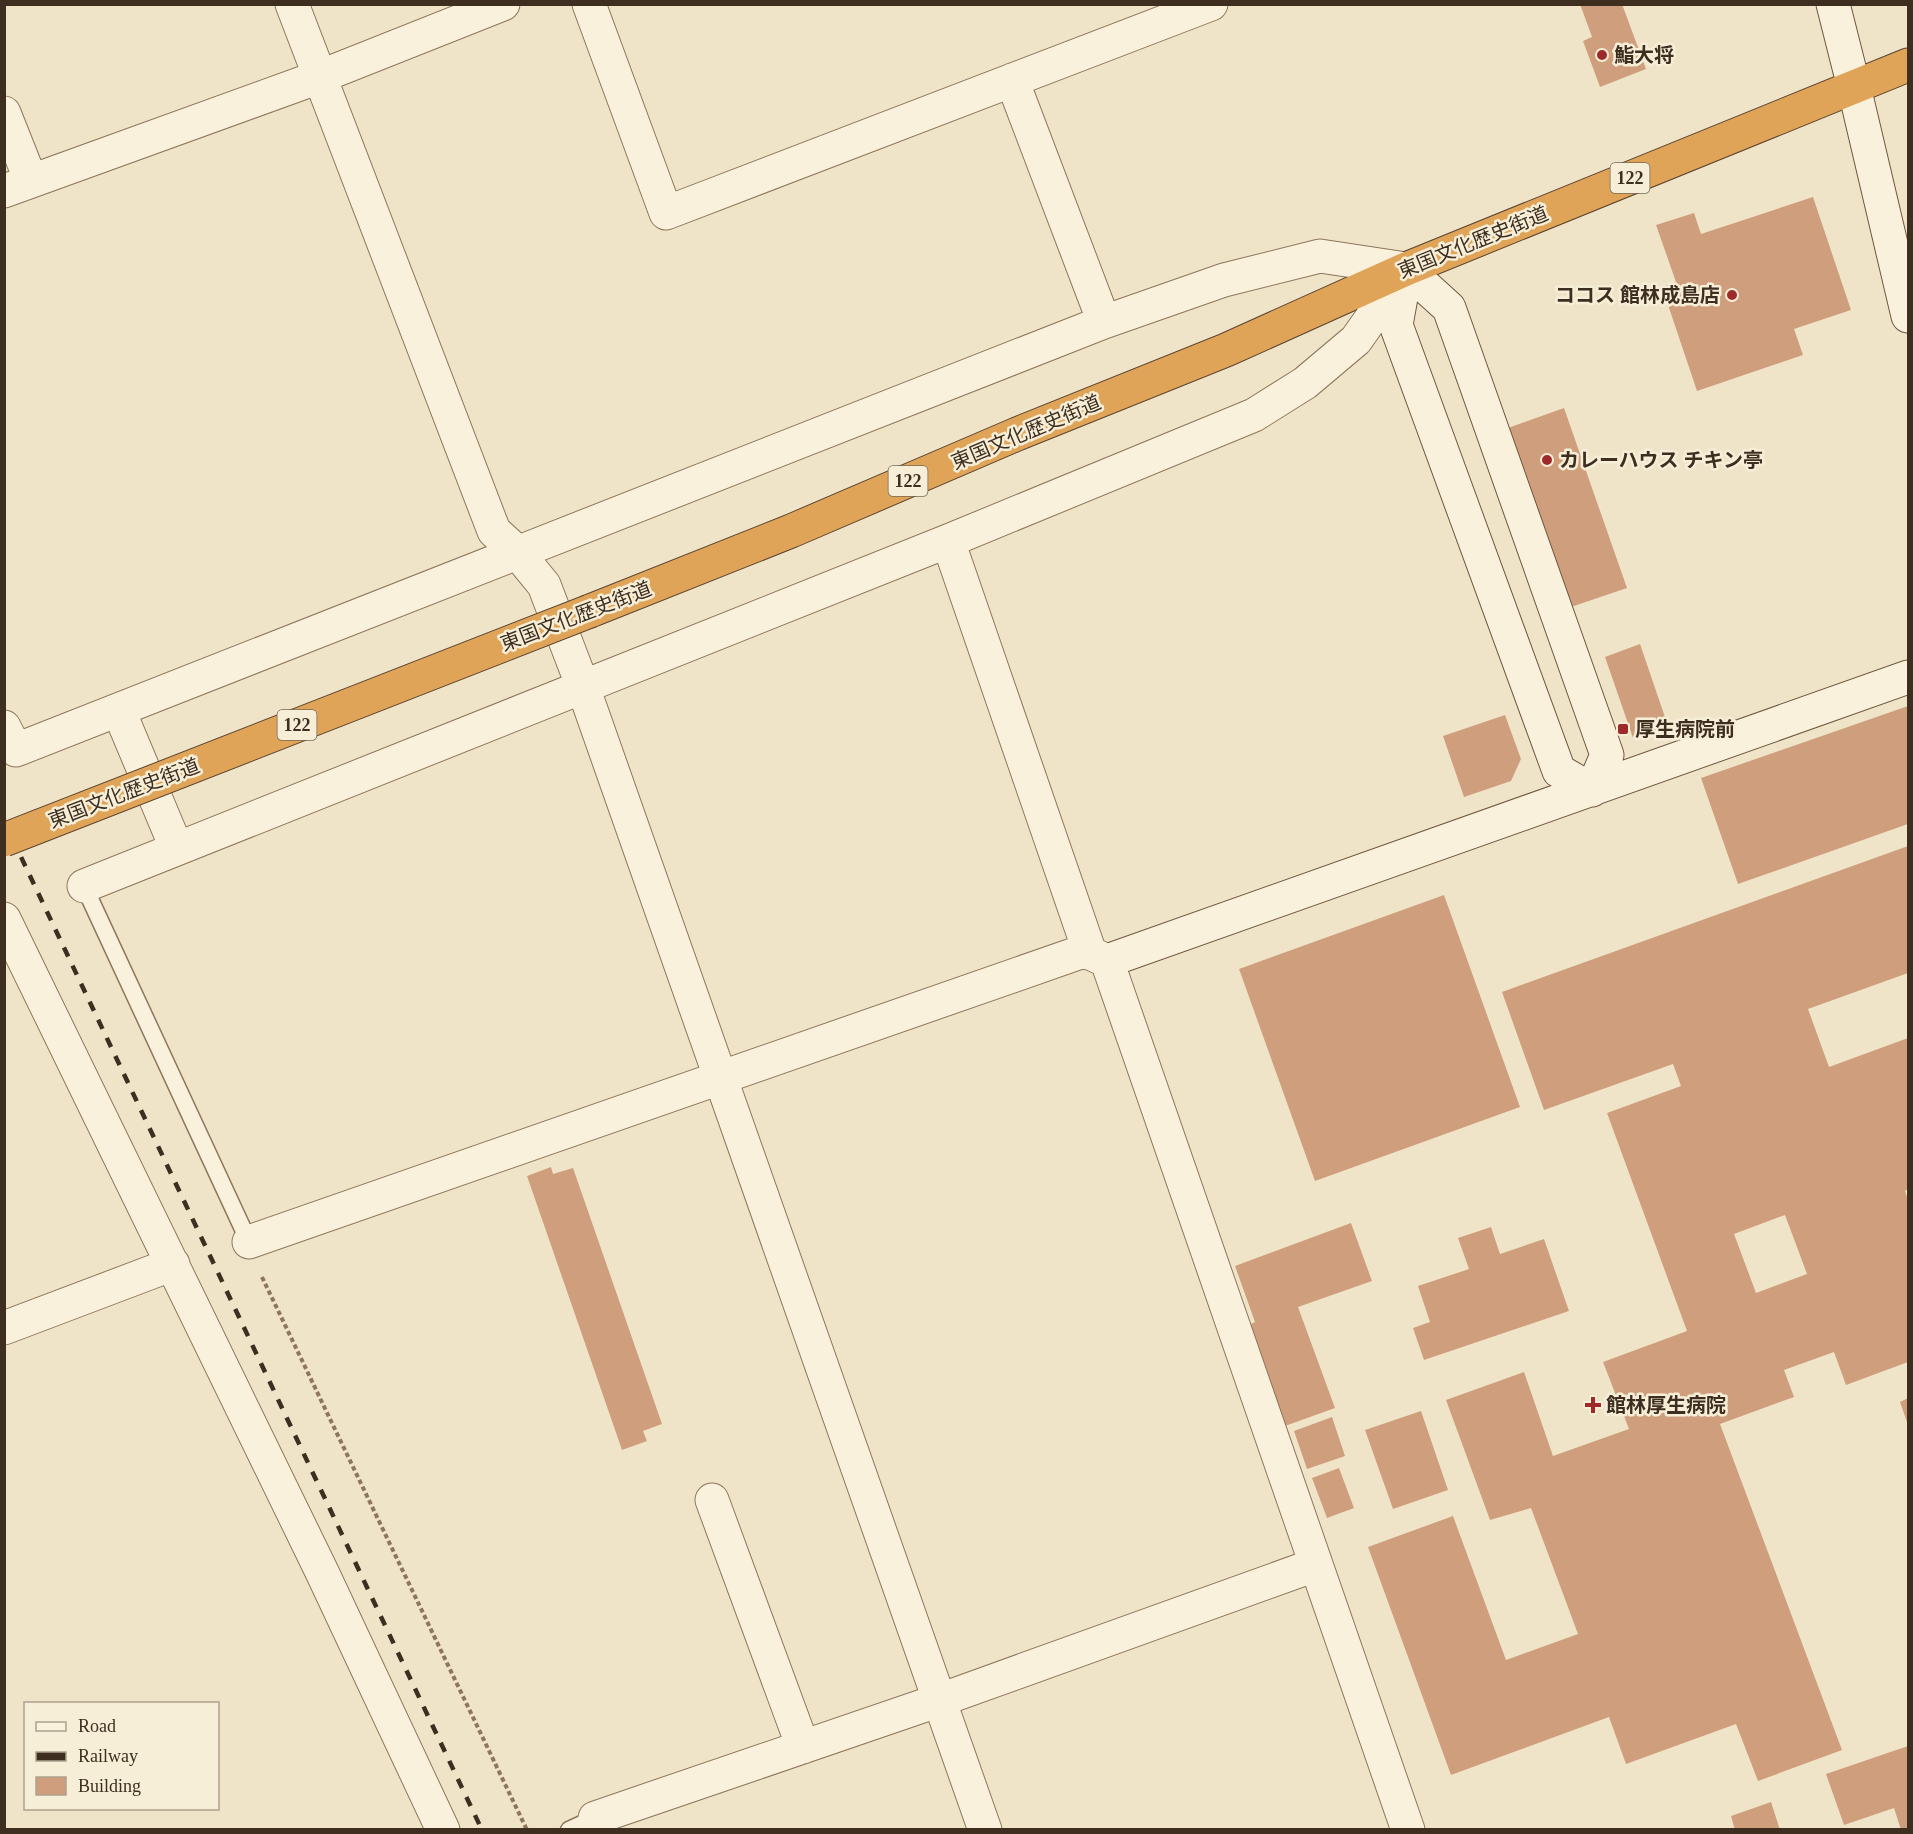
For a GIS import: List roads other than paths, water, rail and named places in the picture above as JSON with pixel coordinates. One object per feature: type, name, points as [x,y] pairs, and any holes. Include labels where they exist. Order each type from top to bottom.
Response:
[{"type":"highway","name":"東国文化歴史街道","points":[[4,840],[791,531],[1017,434],[1226,350],[1406,268],[1908,65]]},
{"type":"street","points":[[292,4],[494,531],[518,552],[544,585],[583,687],[985,1830]]},
{"type":"street","points":[[4,113],[18,186],[319,77],[503,4]]},
{"type":"street","points":[[589,4],[666,213],[1211,4]]},
{"type":"street","points":[[1833,4],[1908,316]]},
{"type":"street","points":[[1012,80],[1104,322]]},
{"type":"street","points":[[4,727],[16,750],[1104,322],[1224,280],[1320,256],[1406,268],[1449,308],[1607,755],[1592,790]]},
{"type":"street","points":[[84,886],[948,541],[1254,415],[1305,383],[1356,340],[1406,268]]},
{"type":"street","points":[[1406,268],[1396,325],[1559,771],[1592,790]]},
{"type":"street","points":[[948,541],[1408,1830]]},
{"type":"street","points":[[249,1242],[1080,952],[1098,957],[1592,790],[1908,677]]},
{"type":"street","points":[[118,711],[176,848]]},
{"type":"street","points":[[4,919],[327,1582],[443,1830]]},
{"type":"street","points":[[4,1328],[172,1264]]},
{"type":"street","points":[[712,1500],[803,1747]]},
{"type":"street","points":[[582,1824],[940,1700],[1315,1565]]},
{"type":"lane","points":[[84,886],[249,1242]]},
{"type":"railway","points":[[4,821],[482,1830]]},
{"type":"place","name":"鮨大将","points":[[1602,55]]},
{"type":"place","name":"ココス 館林成島店","points":[[1732,295]]},
{"type":"place","name":"カレーハウス チキン亭","points":[[1547,460]]},
{"type":"place","name":"厚生病院前","points":[[1623,729]]},
{"type":"place","name":"館林厚生病院","points":[[1593,1405]]}]
